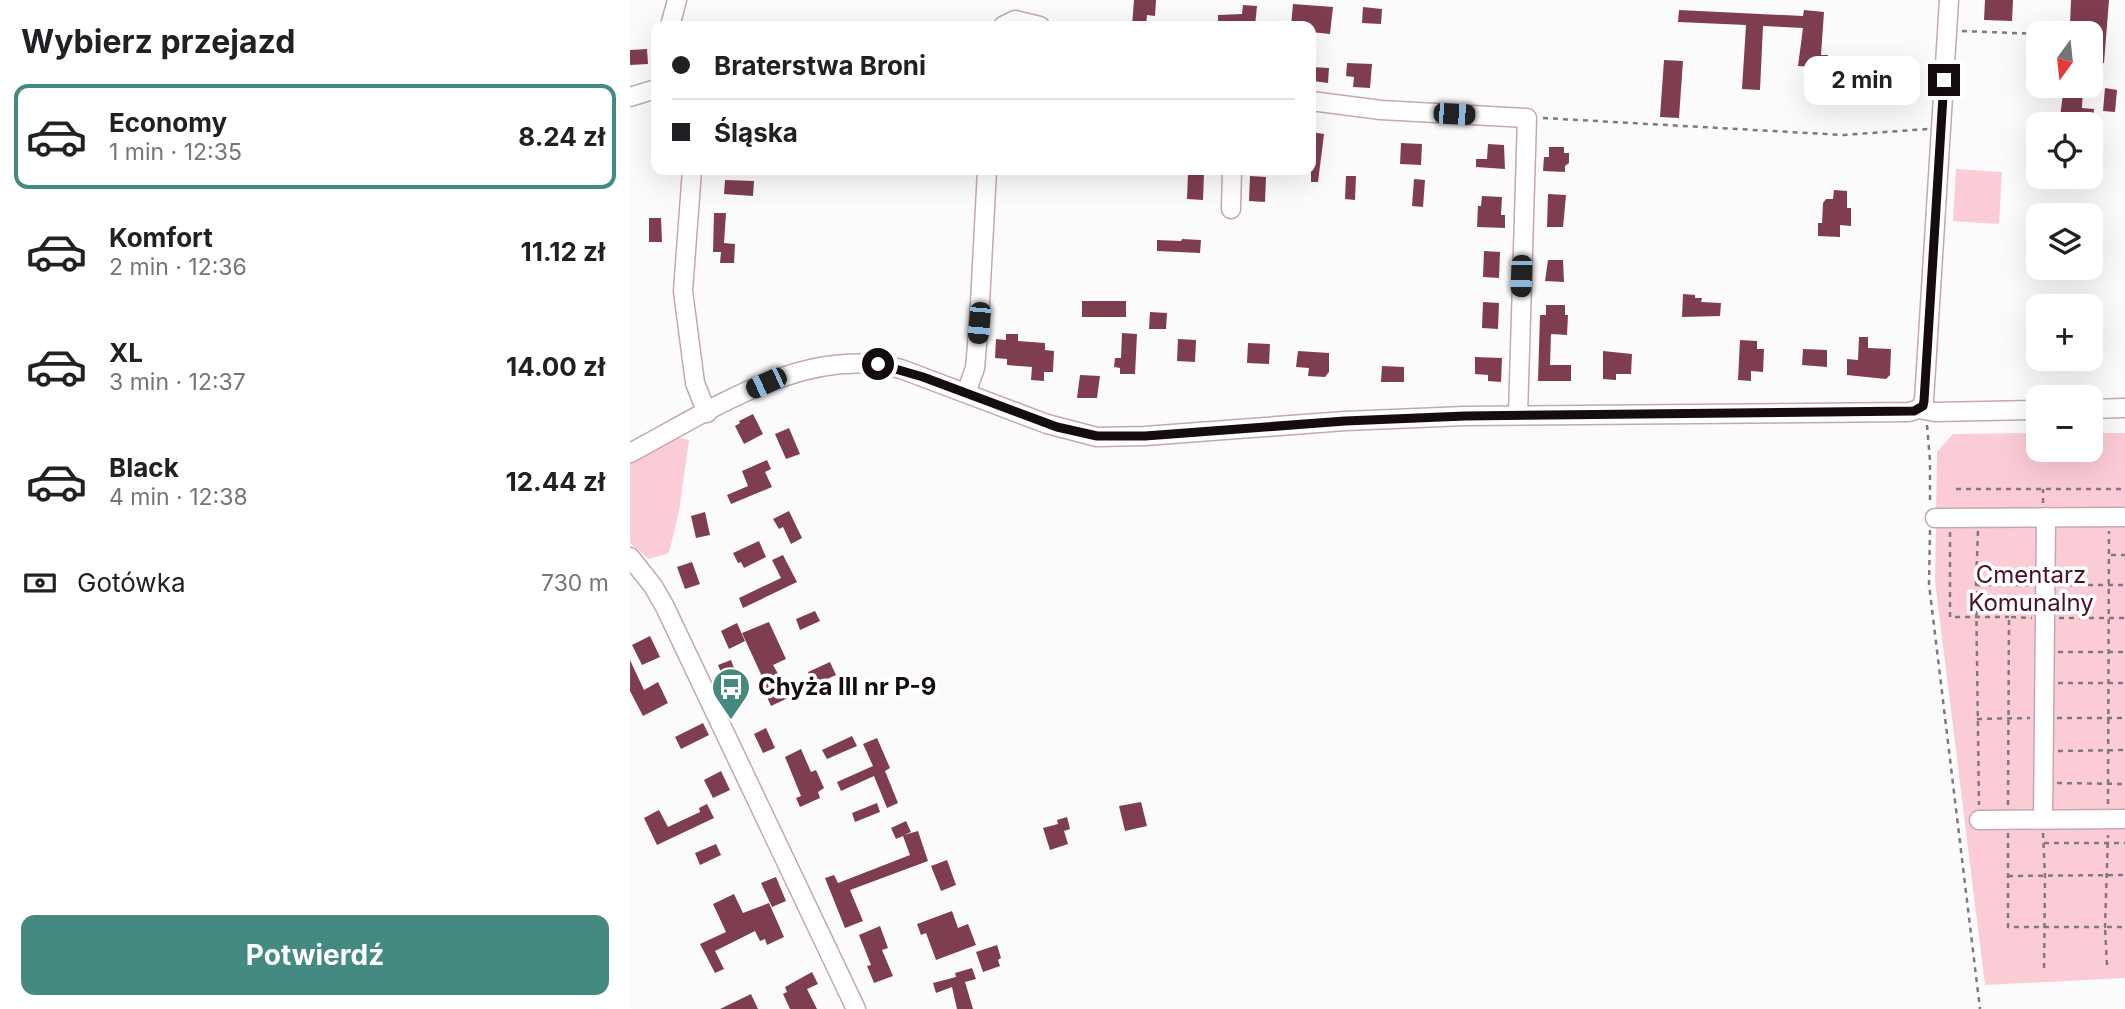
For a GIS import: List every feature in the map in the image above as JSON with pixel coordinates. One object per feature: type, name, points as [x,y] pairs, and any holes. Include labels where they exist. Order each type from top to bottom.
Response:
[{"type":"street","points":[[671,21],[677,0]]},
{"type":"street","points":[[1919,409],[1924,401],[1949,0]]},
{"type":"street","points":[[630,97],[651,91]]},
{"type":"street","points":[[1316,102],[1381,110],[1527,118],[1518,415]]},
{"type":"street","points":[[692,175],[683,291],[695,383],[706,413]]},
{"type":"street","points":[[966,393],[975,368],[987,175]]},
{"type":"street","points":[[1230,209],[1232,175]]},
{"type":"street","points":[[630,453],[745,393],[787,375],[843,362],[890,366],[1057,427],[1097,436],[1145,436],[1345,421],[1518,415],[1909,412],[1919,409],[1935,412],[2026,410]]},
{"type":"street","points":[[2103,409],[2125,408]]},
{"type":"street","points":[[2043,819],[2046,517]]},
{"type":"street","points":[[1936,518],[2117,517]]},
{"type":"street","points":[[630,557],[653,586],[665,607],[856,1009]]},
{"type":"street","points":[[1979,820],[2117,819]]},
{"type":"path","points":[[1947,30],[2026,33]]},
{"type":"path","points":[[1527,118],[1843,135],[1942,130]]},
{"type":"path","points":[[1919,409],[1928,429],[1936,518],[1950,617],[2009,617]]},
{"type":"path","points":[[1956,489],[2125,489]]},
{"type":"path","points":[[1979,517],[1976,617],[1979,820]]},
{"type":"path","points":[[2117,517],[2109,555],[2109,784],[2117,819]]},
{"type":"path","points":[[1936,518],[1929,584],[1980,1009]]},
{"type":"path","points":[[2109,555],[2125,555]]},
{"type":"path","points":[[2044,652],[2125,652]]},
{"type":"path","points":[[2044,683],[2125,683]]},
{"type":"path","points":[[2043,751],[2125,750]]},
{"type":"path","points":[[2043,783],[2125,784]]},
{"type":"path","points":[[2043,819],[2044,973]]},
{"type":"path","points":[[2044,843],[2125,843]]},
{"type":"path","points":[[2008,877],[2125,875]]},
{"type":"path","points":[[2107,965],[2105,927],[2125,927]]},
{"type":"green space","points":[[1956,169],[2002,172],[1999,224],[1953,221]]},
{"type":"green space","name":"Cmentarz Komunalny","points":[[2026,433],[2026,462],[2103,462],[2103,433],[2125,433],[2125,978],[1985,985],[1935,581],[1937,452],[1953,434]]},
{"type":"green space","points":[[675,437],[689,440],[679,511],[669,553],[649,559],[630,543],[630,460]]},
{"type":"building","points":[[1134,0],[1156,0],[1155,16],[1147,15],[1146,21],[1132,21]]},
{"type":"building","points":[[1985,0],[2013,0],[2012,21],[1984,20]]},
{"type":"building","points":[[2071,0],[2109,0],[2104,63],[2104,21],[2070,21]]},
{"type":"building","points":[[1293,4],[1333,7],[1330,34],[1316,33],[1316,21],[1291,21]]},
{"type":"building","points":[[1243,5],[1257,6],[1256,21],[1218,21],[1218,15],[1242,14]]},
{"type":"building","points":[[1363,7],[1382,9],[1381,24],[1362,23]]},
{"type":"building","points":[[1679,10],[1803,16],[1804,10],[1824,12],[1821,55],[1828,55],[1827,68],[1798,66],[1803,28],[1763,26],[1760,90],[1742,89],[1746,25],[1678,22]]},
{"type":"building","points":[[647,49],[648,64],[630,65],[630,50]]},
{"type":"building","points":[[1664,60],[1683,61],[1679,118],[1660,117]]},
{"type":"building","points":[[1347,63],[1372,64],[1370,88],[1353,87],[1354,77],[1346,76]]},
{"type":"building","points":[[1316,67],[1329,68],[1328,83],[1316,81]]},
{"type":"building","points":[[2105,88],[2117,90],[2115,112],[2103,111]]},
{"type":"building","points":[[2062,98],[2082,98],[2082,108],[2094,109],[2094,112],[2061,112]]},
{"type":"building","points":[[1316,133],[1324,134],[1318,182],[1311,182],[1311,175],[1316,175]]},
{"type":"building","points":[[1401,143],[1422,144],[1421,165],[1400,164]]},
{"type":"building","points":[[1488,144],[1504,145],[1505,169],[1476,167],[1476,159],[1487,159]]},
{"type":"building","points":[[1549,147],[1564,147],[1564,153],[1569,153],[1565,172],[1543,171],[1544,157],[1549,157]]},
{"type":"building","points":[[1188,175],[1204,175],[1203,200],[1187,199]]},
{"type":"building","points":[[1250,176],[1266,177],[1265,202],[1249,201]]},
{"type":"building","points":[[1346,176],[1356,176],[1355,200],[1345,199]]},
{"type":"building","points":[[1414,179],[1425,180],[1423,207],[1412,206]]},
{"type":"building","points":[[725,180],[754,181],[753,196],[724,194]]},
{"type":"building","points":[[1834,190],[1847,191],[1851,226],[1840,225],[1840,237],[1818,236],[1823,203],[1826,199],[1833,199]]},
{"type":"building","points":[[1548,194],[1566,195],[1563,227],[1547,227]]},
{"type":"building","points":[[1482,196],[1502,197],[1501,215],[1505,215],[1505,228],[1477,227],[1478,206],[1481,206]]},
{"type":"building","points":[[714,213],[726,213],[724,243],[735,244],[734,263],[720,263],[721,252],[713,252]]},
{"type":"building","points":[[649,218],[661,218],[662,242],[649,242]]},
{"type":"building","points":[[1157,240],[1201,240],[1200,253],[1157,251]]},
{"type":"building","points":[[1484,251],[1500,252],[1499,278],[1483,277]]},
{"type":"building","points":[[1548,260],[1563,260],[1564,282],[1545,281]]},
{"type":"building","points":[[1683,294],[1702,298],[1701,302],[1721,303],[1720,316],[1682,317]]},
{"type":"building","points":[[1082,301],[1126,301],[1126,317],[1082,317]]},
{"type":"building","points":[[1483,302],[1499,303],[1498,329],[1482,328]]},
{"type":"building","points":[[1546,305],[1565,305],[1565,315],[1568,315],[1567,335],[1551,334],[1550,365],[1571,365],[1571,381],[1538,381],[1540,315],[1546,315]]},
{"type":"building","points":[[1150,312],[1167,313],[1166,329],[1149,329]]},
{"type":"building","points":[[1122,333],[1137,334],[1135,374],[1120,374],[1120,368],[1114,367],[1115,358],[1121,358]]},
{"type":"building","points":[[1006,334],[1018,334],[1018,341],[1045,343],[1045,350],[1054,351],[1053,372],[1044,372],[1044,381],[1031,380],[1032,367],[1007,365],[1007,359],[995,358],[996,339],[1006,340]]},
{"type":"building","points":[[1859,337],[1868,337],[1868,348],[1891,349],[1890,375],[1886,379],[1847,375],[1847,359],[1858,360]]},
{"type":"building","points":[[1178,339],[1196,340],[1195,362],[1177,361]]},
{"type":"building","points":[[1740,340],[1757,341],[1757,349],[1764,349],[1763,372],[1751,371],[1751,381],[1738,380]]},
{"type":"building","points":[[1248,343],[1270,344],[1269,364],[1247,363]]},
{"type":"building","points":[[1803,349],[1827,350],[1827,367],[1802,365]]},
{"type":"building","points":[[1298,351],[1329,353],[1329,372],[1325,377],[1308,376],[1309,368],[1296,367]]},
{"type":"building","points":[[1603,351],[1632,354],[1631,374],[1616,374],[1616,380],[1603,379]]},
{"type":"building","points":[[1475,357],[1502,358],[1501,382],[1488,381],[1488,375],[1475,374]]},
{"type":"building","points":[[1382,366],[1404,367],[1404,382],[1381,382]]},
{"type":"building","points":[[1080,375],[1100,376],[1097,398],[1077,398]]},
{"type":"building","points":[[753,414],[763,434],[744,444],[735,426]]},
{"type":"building","points":[[789,428],[800,454],[786,459],[775,434]]},
{"type":"building","points":[[767,460],[771,469],[765,472],[772,487],[731,504],[727,495],[748,486],[742,471]]},
{"type":"building","points":[[789,511],[802,538],[791,544],[783,527],[779,529],[773,519]]},
{"type":"building","points":[[705,512],[710,535],[696,538],[691,516]]},
{"type":"building","points":[[759,541],[766,557],[744,568],[733,553]]},
{"type":"building","points":[[783,555],[797,582],[743,608],[739,598],[781,578],[772,560]]},
{"type":"building","points":[[692,562],[700,584],[685,589],[677,567]]},
{"type":"building","points":[[815,611],[820,621],[800,630],[796,619]]},
{"type":"building","points":[[769,622],[786,659],[773,665],[788,691],[785,693],[788,698],[771,706],[761,684],[765,683],[742,633]]},
{"type":"building","points":[[737,623],[745,641],[729,649],[721,631]]},
{"type":"building","points":[[650,636],[660,657],[642,665],[632,645]]},
{"type":"building","points":[[630,660],[644,690],[658,682],[668,703],[643,716],[630,691]]},
{"type":"building","points":[[731,660],[740,684],[728,689],[718,665]]},
{"type":"building","points":[[830,662],[836,675],[814,685],[808,672]]},
{"type":"building","points":[[703,723],[709,735],[681,749],[675,737]]},
{"type":"building","points":[[766,728],[775,748],[763,753],[754,734]]},
{"type":"building","points":[[852,736],[857,746],[827,759],[822,750]]},
{"type":"building","points":[[877,738],[890,768],[885,771],[898,803],[887,808],[874,776],[841,791],[837,782],[873,766],[863,744]]},
{"type":"building","points":[[801,749],[811,772],[816,770],[824,788],[818,792],[820,798],[800,807],[796,798],[801,796],[785,757]]},
{"type":"building","points":[[721,771],[730,790],[713,798],[704,780]]},
{"type":"building","points":[[1141,802],[1147,826],[1125,831],[1119,806]]},
{"type":"building","points":[[877,803],[880,812],[855,822],[852,813]]},
{"type":"building","points":[[707,804],[714,818],[657,845],[644,818],[659,810],[668,827],[700,812],[699,808]]},
{"type":"building","points":[[1067,817],[1070,829],[1064,831],[1068,844],[1050,850],[1043,828],[1058,824],[1057,820]]},
{"type":"building","points":[[906,821],[911,832],[904,835],[918,831],[928,861],[850,890],[863,921],[845,928],[825,878],[834,875],[838,883],[910,855],[903,836],[896,839],[891,828]]},
{"type":"building","points":[[716,844],[721,855],[700,865],[695,853]]},
{"type":"building","points":[[947,860],[956,885],[941,891],[931,866]]},
{"type":"building","points":[[776,877],[786,901],[772,907],[761,883]]},
{"type":"building","points":[[734,894],[743,913],[769,903],[784,937],[767,945],[765,939],[760,941],[755,931],[715,951],[724,969],[715,973],[700,944],[726,932],[713,904]]},
{"type":"building","points":[[952,911],[958,928],[968,924],[976,945],[936,960],[926,933],[921,935],[917,924]]},
{"type":"building","points":[[880,926],[888,948],[882,950],[893,976],[874,983],[867,966],[871,965],[859,935]]},
{"type":"building","points":[[997,945],[1001,958],[998,960],[1000,966],[983,972],[976,952]]},
{"type":"building","points":[[972,968],[976,979],[965,982],[973,1009],[957,1009],[952,987],[936,993],[933,983],[956,977],[955,973]]},
{"type":"building","points":[[812,972],[818,984],[807,989],[817,1009],[790,1009],[783,994],[787,992],[785,987]]},
{"type":"building","points":[[751,994],[758,1009],[720,1009]]},
{"type":"place","name":"Chyża III nr P-9","points":[[731,721]]},
{"type":"route","points":[[878,364],[901,369],[1057,427],[1097,436],[1145,436],[1345,421],[1465,416],[1914,411],[1923,406],[1924,401],[1944,80]]}]
